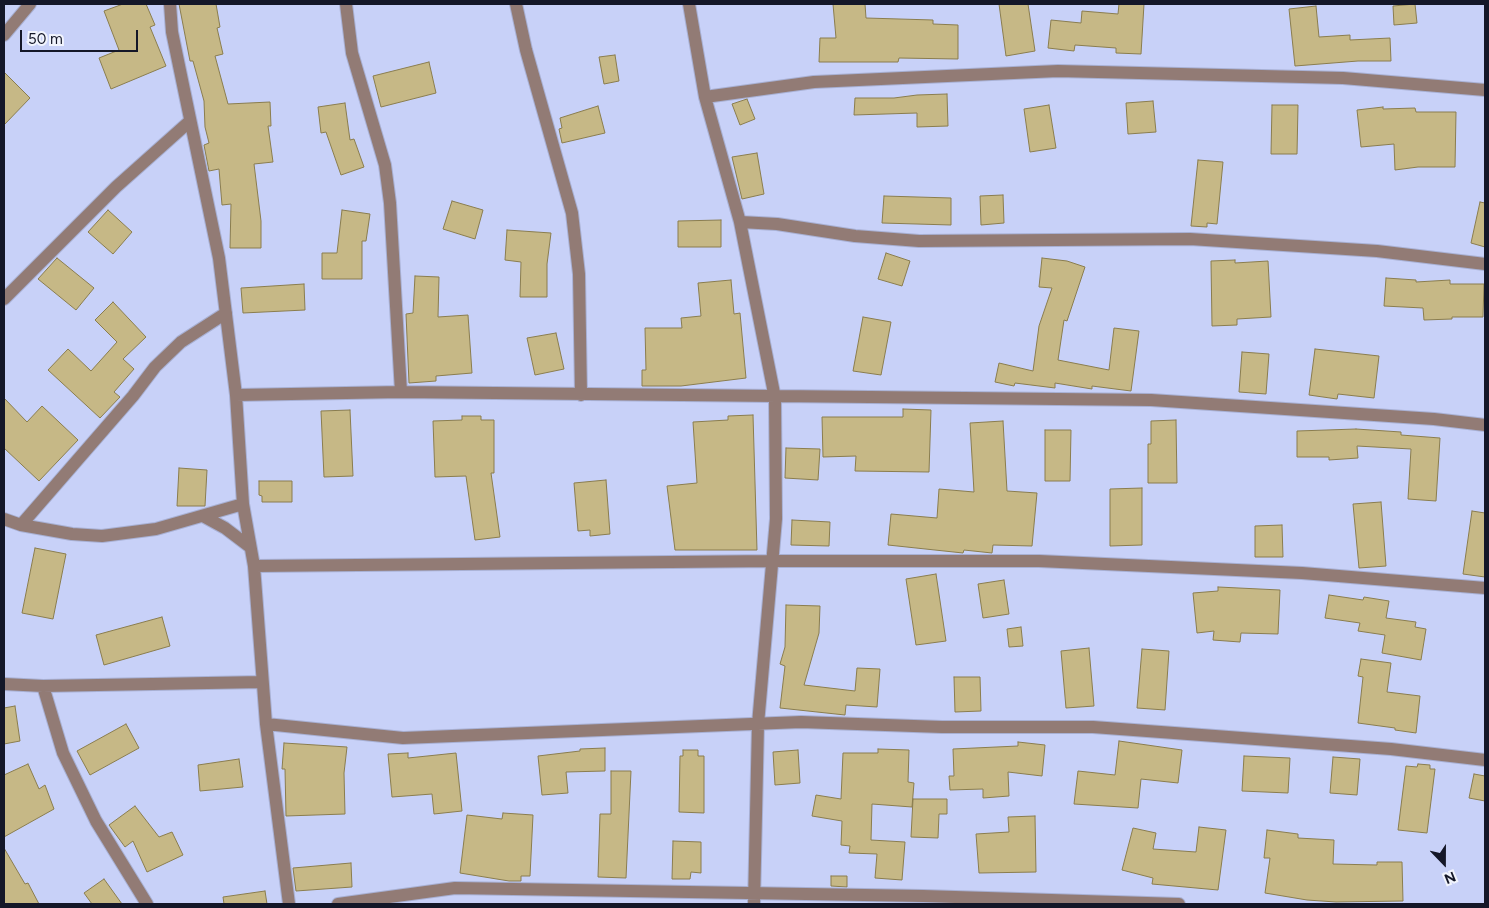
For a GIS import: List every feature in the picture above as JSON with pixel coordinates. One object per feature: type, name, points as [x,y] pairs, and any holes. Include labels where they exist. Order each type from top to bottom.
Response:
[{"type":"street","points":[[4,35],[30,4]]},
{"type":"street","points":[[170,4],[172,32],[219,258],[236,395],[243,504],[254,566],[266,724],[289,904]]},
{"type":"street","points":[[346,4],[352,53],[385,165],[390,203],[401,392]]},
{"type":"street","points":[[516,4],[526,50],[572,213],[579,274],[582,395]]},
{"type":"street","points":[[689,4],[706,96],[740,222],[775,398],[776,520],[774,561],[758,724],[754,898]]},
{"type":"street","points":[[706,96],[814,82],[1058,71],[1343,78],[1485,90]]},
{"type":"street","points":[[4,299],[116,187],[190,121]]},
{"type":"street","points":[[740,222],[777,224],[855,236],[918,241],[1190,239],[1377,250],[1485,264]]},
{"type":"street","points":[[22,525],[133,396],[154,367],[180,342],[226,313]]},
{"type":"street","points":[[236,395],[401,392],[775,398],[1151,400],[1434,419],[1485,425]]},
{"type":"street","points":[[4,520],[72,534],[102,536],[156,529],[243,504]]},
{"type":"street","points":[[202,516],[225,528],[250,547]]},
{"type":"street","points":[[254,566],[774,561],[1039,561],[1302,573],[1485,588]]},
{"type":"street","points":[[4,684],[43,686],[262,682]]},
{"type":"street","points":[[43,686],[63,754],[96,821],[147,904]]},
{"type":"street","points":[[266,724],[402,738],[801,722],[942,726],[1093,727],[1391,749],[1485,760]]},
{"type":"street","points":[[338,904],[455,888],[754,898],[1179,904]]},
{"type":"building","points":[[123,4],[146,4],[155,25],[150,27],[166,66],[111,89],[99,58],[119,50],[104,11]]},
{"type":"building","points":[[179,4],[216,4],[220,27],[217,28],[223,54],[215,56],[228,104],[270,102],[271,126],[268,126],[273,162],[254,164],[261,221],[261,248],[230,248],[231,204],[222,205],[219,169],[209,171],[204,145],[209,143],[205,127],[204,101],[193,61],[190,61]]},
{"type":"building","points":[[833,4],[865,4],[866,18],[933,20],[933,24],[958,25],[958,59],[899,58],[898,62],[819,62],[820,38],[836,38]]},
{"type":"building","points":[[999,4],[1028,4],[1035,51],[1006,56]]},
{"type":"building","points":[[1119,4],[1144,4],[1141,54],[1116,53],[1116,48],[1075,45],[1074,51],[1048,48],[1051,20],[1081,23],[1082,11],[1118,14]]},
{"type":"building","points":[[1415,4],[1417,23],[1394,25],[1393,6]]},
{"type":"building","points":[[1316,6],[1319,37],[1350,35],[1350,40],[1390,38],[1391,61],[1358,61],[1295,66],[1289,9]]},
{"type":"building","points":[[615,55],[619,81],[604,84],[599,57]]},
{"type":"building","points":[[429,62],[436,93],[381,107],[373,76]]},
{"type":"building","points":[[4,72],[30,98],[4,125]]},
{"type":"building","points":[[947,94],[948,126],[917,127],[917,113],[854,115],[855,98],[894,98]]},
{"type":"building","points":[[747,99],[755,119],[740,125],[732,104]]},
{"type":"building","points":[[1153,101],[1156,132],[1128,134],[1126,103]]},
{"type":"building","points":[[345,103],[350,140],[354,139],[364,167],[341,175],[326,132],[321,133],[318,107]]},
{"type":"building","points":[[1049,105],[1056,148],[1030,152],[1024,109]]},
{"type":"building","points":[[1272,105],[1298,105],[1297,154],[1271,154]]},
{"type":"building","points":[[598,106],[605,133],[562,143],[559,129],[562,128],[560,118]]},
{"type":"building","points":[[1383,107],[1383,109],[1415,108],[1416,112],[1456,112],[1455,167],[1418,167],[1395,170],[1394,144],[1361,147],[1357,110]]},
{"type":"building","points":[[757,153],[764,194],[742,199],[732,157]]},
{"type":"building","points":[[1198,160],[1223,162],[1217,224],[1207,223],[1207,227],[1191,226]]},
{"type":"building","points":[[1003,195],[1004,223],[981,225],[980,196]]},
{"type":"building","points":[[884,196],[951,198],[951,225],[882,223]]},
{"type":"building","points":[[452,201],[483,210],[475,239],[443,229]]},
{"type":"building","points":[[1480,202],[1485,203],[1485,247],[1471,243]]},
{"type":"building","points":[[108,210],[132,232],[113,254],[88,232]]},
{"type":"building","points":[[342,210],[370,214],[366,241],[362,241],[362,279],[322,279],[322,253],[337,253]]},
{"type":"building","points":[[721,220],[721,247],[678,247],[678,221]]},
{"type":"building","points":[[507,230],[551,233],[547,264],[547,297],[520,297],[521,262],[505,260]]},
{"type":"building","points":[[886,253],[910,261],[902,286],[878,279]]},
{"type":"building","points":[[57,258],[94,288],[76,310],[38,279]]},
{"type":"building","points":[[1042,258],[1067,261],[1085,267],[1067,321],[1064,320],[1058,360],[1109,370],[1114,328],[1139,331],[1131,391],[1092,386],[1092,389],[1055,383],[1055,388],[1015,383],[1014,386],[995,382],[999,363],[1033,371],[1039,326],[1052,288],[1039,287]]},
{"type":"building","points":[[1235,260],[1235,263],[1268,261],[1271,317],[1237,319],[1237,325],[1212,326],[1211,261]]},
{"type":"building","points":[[415,276],[439,277],[438,317],[468,315],[472,373],[436,376],[436,381],[409,383],[406,314],[413,313]]},
{"type":"building","points":[[1386,278],[1416,280],[1416,282],[1450,280],[1450,284],[1484,284],[1483,317],[1452,317],[1452,319],[1424,320],[1423,308],[1384,306]]},
{"type":"building","points":[[731,280],[734,314],[740,313],[746,378],[681,386],[642,386],[642,370],[646,370],[645,328],[682,328],[681,318],[701,316],[698,283]]},
{"type":"building","points":[[304,284],[305,310],[243,313],[241,288]]},
{"type":"building","points":[[113,302],[146,337],[123,359],[134,369],[114,392],[120,397],[100,418],[48,370],[68,349],[91,371],[117,342],[95,320]]},
{"type":"building","points":[[863,317],[891,322],[881,375],[853,371]]},
{"type":"building","points":[[556,333],[564,369],[535,375],[527,338]]},
{"type":"building","points":[[1315,349],[1379,356],[1374,398],[1338,394],[1337,399],[1309,395]]},
{"type":"building","points":[[1242,352],[1269,354],[1266,394],[1239,392]]},
{"type":"building","points":[[4,398],[27,422],[42,406],[78,440],[39,481],[4,448]]},
{"type":"building","points":[[903,409],[931,410],[929,472],[855,471],[856,456],[823,457],[822,417],[903,417]]},
{"type":"building","points":[[350,410],[353,476],[324,477],[321,411]]},
{"type":"building","points":[[753,415],[757,550],[675,550],[667,486],[697,483],[693,422],[728,420],[728,416]]},
{"type":"building","points":[[462,416],[481,416],[481,420],[494,420],[494,473],[491,473],[500,537],[475,540],[466,476],[435,477],[433,421],[462,420]]},
{"type":"building","points":[[1176,420],[1177,483],[1148,483],[1148,444],[1151,444],[1151,421]]},
{"type":"building","points":[[1003,421],[1007,491],[1037,493],[1032,546],[993,545],[992,553],[964,550],[963,553],[888,545],[891,514],[937,518],[939,489],[974,492],[970,423]]},
{"type":"building","points":[[1356,429],[1401,432],[1401,435],[1440,438],[1436,501],[1408,499],[1411,449],[1357,446],[1358,458],[1329,460],[1329,457],[1297,457],[1297,431]]},
{"type":"building","points":[[1045,430],[1071,430],[1070,481],[1045,481]]},
{"type":"building","points":[[786,448],[820,449],[818,480],[785,478]]},
{"type":"building","points":[[179,468],[207,470],[205,506],[177,506]]},
{"type":"building","points":[[606,480],[610,534],[590,536],[590,530],[578,531],[574,483]]},
{"type":"building","points":[[259,481],[292,481],[292,502],[262,502],[262,496],[259,495]]},
{"type":"building","points":[[1142,488],[1142,545],[1110,546],[1110,489]]},
{"type":"building","points":[[1381,502],[1386,566],[1359,568],[1353,504]]},
{"type":"building","points":[[1472,511],[1485,513],[1485,577],[1463,574]]},
{"type":"building","points":[[792,520],[830,522],[829,546],[791,545]]},
{"type":"building","points":[[1282,525],[1283,557],[1255,557],[1255,526]]},
{"type":"building","points":[[35,548],[66,554],[53,619],[22,613]]},
{"type":"building","points":[[936,574],[946,641],[916,645],[906,579]]},
{"type":"building","points":[[1004,580],[1009,614],[983,618],[978,584]]},
{"type":"building","points":[[1218,587],[1280,590],[1278,634],[1241,633],[1240,642],[1213,640],[1214,631],[1197,633],[1193,593],[1218,591]]},
{"type":"building","points":[[1329,595],[1363,600],[1364,597],[1389,601],[1386,618],[1416,622],[1415,627],[1426,629],[1421,660],[1382,653],[1385,635],[1358,631],[1360,623],[1325,618]]},
{"type":"building","points":[[786,605],[820,606],[819,633],[804,685],[855,691],[857,668],[880,669],[877,707],[846,705],[845,715],[780,708],[785,666],[780,664],[785,647]]},
{"type":"building","points":[[162,617],[170,646],[104,665],[96,635]]},
{"type":"building","points":[[1021,627],[1023,646],[1009,647],[1007,629]]},
{"type":"building","points":[[1089,648],[1094,706],[1066,708],[1061,651]]},
{"type":"building","points":[[1142,649],[1169,651],[1165,710],[1137,708]]},
{"type":"building","points":[[1361,659],[1391,663],[1387,692],[1420,696],[1416,733],[1358,723],[1363,677],[1358,676]]},
{"type":"building","points":[[954,677],[980,677],[981,711],[955,712]]},
{"type":"building","points":[[15,706],[20,741],[4,744],[4,708]]},
{"type":"building","points":[[126,724],[139,748],[90,775],[77,751]]},
{"type":"building","points":[[1119,741],[1182,750],[1178,783],[1141,779],[1138,808],[1074,804],[1078,771],[1115,775]]},
{"type":"building","points":[[1018,742],[1045,745],[1042,776],[1008,772],[1009,796],[983,798],[983,789],[950,790],[949,776],[954,776],[953,749],[1018,746]]},
{"type":"building","points":[[284,743],[347,747],[344,773],[345,814],[286,816],[285,769],[282,769]]},
{"type":"building","points":[[605,748],[605,771],[566,772],[568,793],[542,795],[538,756],[580,751],[580,749]]},
{"type":"building","points":[[878,749],[909,750],[908,782],[914,783],[912,807],[872,804],[871,840],[905,842],[902,880],[875,878],[877,854],[849,853],[850,846],[841,845],[842,821],[812,816],[816,795],[841,799],[843,753],[878,753]]},
{"type":"building","points":[[683,750],[698,750],[698,756],[704,756],[704,813],[679,812],[680,756],[683,756]]},
{"type":"building","points":[[798,750],[800,783],[775,785],[773,752]]},
{"type":"building","points":[[408,753],[408,758],[456,753],[462,811],[434,814],[432,794],[392,797],[388,754]]},
{"type":"building","points":[[1244,756],[1290,758],[1288,793],[1242,791]]},
{"type":"building","points":[[1333,757],[1360,759],[1357,795],[1330,793]]},
{"type":"building","points":[[239,759],[243,787],[200,791],[198,765]]},
{"type":"building","points":[[28,764],[39,789],[45,785],[54,809],[4,837],[4,775]]},
{"type":"building","points":[[1418,764],[1430,765],[1430,769],[1435,769],[1427,833],[1398,830],[1406,766],[1417,767]]},
{"type":"building","points":[[611,771],[631,771],[626,878],[598,877],[600,814],[611,814]]},
{"type":"building","points":[[1474,774],[1485,776],[1485,801],[1469,798]]},
{"type":"building","points":[[913,799],[947,799],[947,814],[939,814],[938,838],[911,837]]},
{"type":"building","points":[[135,806],[159,837],[172,832],[183,855],[147,872],[133,841],[125,847],[109,825]]},
{"type":"building","points":[[503,813],[533,815],[530,876],[521,876],[521,881],[509,881],[460,873],[467,815],[502,819]]},
{"type":"building","points":[[1035,816],[1036,872],[979,873],[976,834],[1009,832],[1008,817]]},
{"type":"building","points":[[1199,827],[1226,830],[1218,890],[1152,884],[1153,878],[1122,870],[1133,828],[1156,833],[1153,849],[1196,852]]},
{"type":"building","points":[[1267,830],[1298,834],[1298,838],[1334,840],[1333,864],[1377,865],[1377,862],[1402,862],[1403,901],[1336,902],[1307,900],[1265,893],[1270,858],[1264,858]]},
{"type":"building","points":[[673,841],[701,842],[701,873],[691,872],[690,879],[672,879]]},
{"type":"building","points":[[4,848],[25,884],[28,883],[39,904],[4,904]]},
{"type":"building","points":[[351,863],[352,887],[296,891],[293,868]]},
{"type":"building","points":[[831,876],[847,876],[847,887],[831,886]]},
{"type":"building","points":[[104,879],[122,904],[92,904],[84,893]]},
{"type":"building","points":[[265,891],[267,904],[224,904],[223,897]]}]
